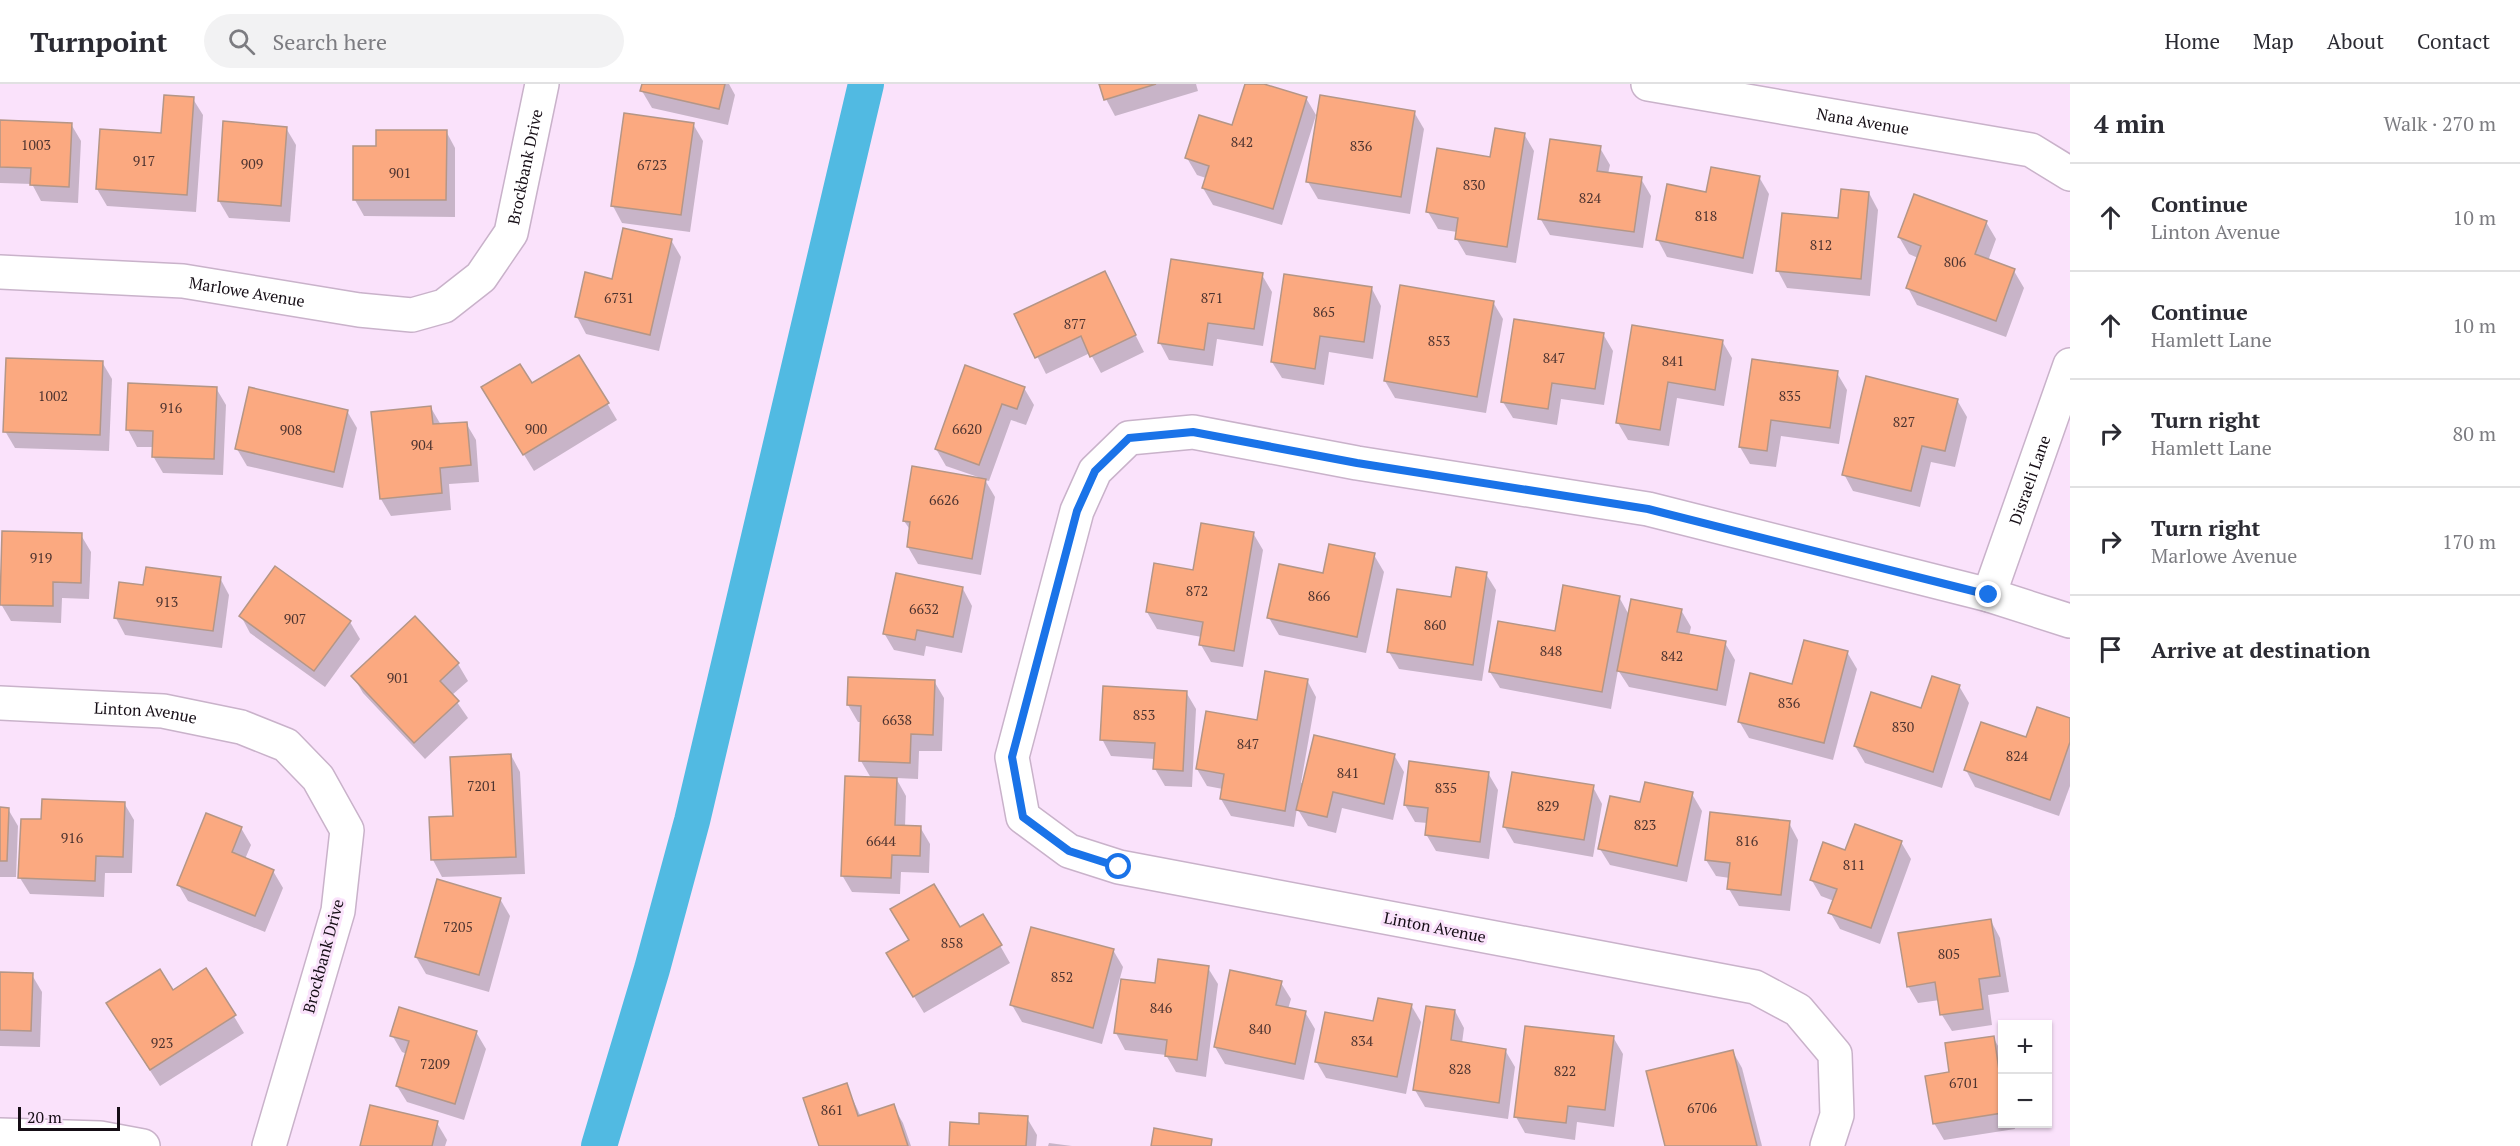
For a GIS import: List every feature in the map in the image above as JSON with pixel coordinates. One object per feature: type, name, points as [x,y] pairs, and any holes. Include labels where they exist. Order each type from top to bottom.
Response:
[{"type":"street","name":"Brockbank Drive","points":[[481,277],[511,233],[542,84]]},
{"type":"street","name":"Nana Avenue","points":[[1648,84],[2031,150],[2070,174]]},
{"type":"street","name":"Marlowe Avenue","points":[[0,272],[183,281],[359,310],[412,315],[444,306],[481,277]]},
{"type":"street","name":"Disraeli Lane","points":[[1989,595],[2070,365]]},
{"type":"street","name":"Linton Avenue","points":[[1827,1146],[1837,1114],[1835,1054],[1798,1010],[1755,987],[1119,867],[1069,851],[1023,817],[1012,757],[1077,511],[1095,471],[1129,438],[1193,432],[1357,463],[1648,509],[1989,595]]},
{"type":"street","points":[[1989,595],[2070,621]]},
{"type":"street","name":"Linton Avenue","points":[[0,703],[163,711],[241,727],[286,746]]},
{"type":"street","name":"Brockbank Drive","points":[[269,1146],[338,911],[347,830],[318,778],[286,746]]},
{"type":"street","points":[[0,1135],[100,1138],[143,1146]]},
{"type":"building","points":[[642,84],[725,84],[719,109],[640,91]]},
{"type":"building","points":[[1099,84],[1156,84],[1104,100]]},
{"type":"building","points":[[1245,84],[1264,84],[1307,97],[1273,209],[1202,188],[1209,166],[1185,158],[1199,115],[1232,125]]},
{"type":"building","points":[[164,95],[194,97],[187,195],[96,189],[100,129],[161,133]]},
{"type":"building","points":[[1320,95],[1415,111],[1401,197],[1306,182]]},
{"type":"building","points":[[624,113],[694,123],[681,215],[611,206]]},
{"type":"building","points":[[0,120],[72,123],[69,187],[30,185],[31,168],[0,167]]},
{"type":"building","points":[[223,121],[287,127],[281,206],[218,201]]},
{"type":"building","points":[[1495,128],[1525,133],[1507,247],[1455,239],[1458,218],[1426,212],[1437,148],[1490,157]]},
{"type":"building","points":[[376,130],[447,130],[446,200],[353,200],[353,146],[376,146]]},
{"type":"building","points":[[1550,139],[1601,146],[1597,171],[1642,177],[1634,232],[1538,219]]},
{"type":"building","points":[[1711,167],[1760,176],[1743,258],[1656,240],[1667,184],[1706,192]]},
{"type":"building","points":[[1841,189],[1869,192],[1861,279],[1776,271],[1782,213],[1838,218]]},
{"type":"building","points":[[1914,194],[1987,221],[1975,254],[2015,269],[1996,321],[1906,288],[1921,246],[1898,237]]},
{"type":"building","points":[[623,228],[672,239],[650,335],[575,317],[585,272],[612,279]]},
{"type":"building","points":[[1171,259],[1263,273],[1254,329],[1208,323],[1204,350],[1158,343]]},
{"type":"building","points":[[1105,271],[1136,335],[1090,357],[1081,336],[1035,358],[1014,314]]},
{"type":"building","points":[[1284,274],[1372,287],[1364,342],[1320,336],[1315,369],[1271,362]]},
{"type":"building","points":[[1400,285],[1494,301],[1477,397],[1384,381]]},
{"type":"building","points":[[1514,319],[1604,333],[1595,389],[1552,383],[1548,409],[1501,402]]},
{"type":"building","points":[[1632,325],[1723,340],[1715,390],[1668,382],[1660,430],[1616,423]]},
{"type":"building","points":[[579,355],[609,403],[523,455],[481,387],[520,364],[532,383]]},
{"type":"building","points":[[6,358],[103,361],[100,435],[3,432]]},
{"type":"building","points":[[1752,359],[1838,371],[1830,428],[1771,420],[1767,451],[1739,447]]},
{"type":"building","points":[[965,365],[1025,387],[1017,409],[1002,404],[979,465],[935,449]]},
{"type":"building","points":[[1866,376],[1958,399],[1945,451],[1922,446],[1911,491],[1842,475]]},
{"type":"building","points":[[128,383],[217,387],[214,459],[152,457],[153,431],[126,430]]},
{"type":"building","points":[[249,387],[348,410],[334,472],[235,449]]},
{"type":"building","points":[[431,406],[433,424],[467,422],[471,465],[440,468],[442,493],[380,499],[371,412]]},
{"type":"building","points":[[912,466],[986,479],[972,559],[907,547],[910,522],[903,521]]},
{"type":"building","points":[[1201,523],[1254,532],[1234,651],[1199,645],[1203,622],[1146,612],[1154,563],[1193,570]]},
{"type":"building","points":[[2,531],[82,533],[81,583],[53,582],[53,606],[0,605]]},
{"type":"building","points":[[1329,544],[1375,553],[1357,637],[1267,618],[1279,564],[1323,573]]},
{"type":"building","points":[[275,566],[351,621],[314,671],[239,616]]},
{"type":"building","points":[[146,567],[221,577],[213,631],[114,618],[119,582],[143,585]]},
{"type":"building","points":[[1456,567],[1487,572],[1473,665],[1387,652],[1397,589],[1451,597]]},
{"type":"building","points":[[896,573],[963,587],[953,637],[917,630],[915,640],[883,634]]},
{"type":"building","points":[[1563,585],[1620,596],[1602,692],[1489,672],[1498,621],[1555,631]]},
{"type":"building","points":[[1631,599],[1682,609],[1677,632],[1726,641],[1717,690],[1617,671]]},
{"type":"building","points":[[415,616],[459,663],[440,681],[459,701],[414,743],[351,676]]},
{"type":"building","points":[[1804,640],[1848,651],[1824,743],[1738,722],[1750,673],[1792,684]]},
{"type":"building","points":[[1265,671],[1308,679],[1285,811],[1220,799],[1224,774],[1196,769],[1206,711],[1257,720]]},
{"type":"building","points":[[1932,676],[1960,685],[1933,772],[1854,746],[1871,692],[1921,708]]},
{"type":"building","points":[[848,677],[935,680],[933,735],[911,734],[910,763],[859,761],[861,706],[847,705]]},
{"type":"building","points":[[1103,686],[1187,691],[1183,771],[1153,769],[1155,743],[1100,740]]},
{"type":"building","points":[[2037,707],[2070,718],[2070,742],[2050,800],[1964,770],[1981,722],[2026,737]]},
{"type":"building","points":[[1314,735],[1395,754],[1384,804],[1333,792],[1327,817],[1296,810]]},
{"type":"building","points":[[511,754],[516,857],[431,860],[429,817],[453,816],[450,757]]},
{"type":"building","points":[[1409,761],[1489,772],[1480,842],[1425,835],[1428,808],[1404,805]]},
{"type":"building","points":[[1512,772],[1594,785],[1584,840],[1503,827]]},
{"type":"building","points":[[845,776],[897,778],[895,825],[921,826],[920,856],[892,855],[891,878],[841,876]]},
{"type":"building","points":[[1645,782],[1693,792],[1677,866],[1598,849],[1610,796],[1640,802]]},
{"type":"building","points":[[42,799],[125,802],[123,857],[96,856],[95,881],[18,878],[21,819],[41,819]]},
{"type":"building","points":[[0,807],[9,808],[7,861],[0,861]]},
{"type":"building","points":[[1710,812],[1790,821],[1781,895],[1727,889],[1730,863],[1705,860]]},
{"type":"building","points":[[206,813],[242,827],[232,852],[274,870],[255,916],[177,885]]},
{"type":"building","points":[[1855,824],[1902,841],[1871,928],[1828,913],[1837,889],[1810,880],[1823,842],[1845,850]]},
{"type":"building","points":[[437,879],[501,898],[479,975],[415,957]]},
{"type":"building","points":[[934,884],[960,927],[983,914],[1002,945],[913,997],[886,953],[909,940],[890,909]]},
{"type":"building","points":[[1991,919],[2000,976],[1979,979],[1983,1009],[1940,1015],[1935,982],[1907,987],[1898,933]]},
{"type":"building","points":[[1031,927],[1114,949],[1093,1028],[1010,1005]]},
{"type":"building","points":[[1158,959],[1209,966],[1197,1060],[1165,1056],[1167,1040],[1114,1033],[1121,979],[1155,983]]},
{"type":"building","points":[[206,968],[236,1015],[150,1070],[106,1003],[160,969],[173,990]]},
{"type":"building","points":[[1230,970],[1282,981],[1276,1005],[1306,1011],[1295,1064],[1214,1047]]},
{"type":"building","points":[[0,972],[33,973],[31,1031],[0,1030]]},
{"type":"building","points":[[1378,998],[1412,1004],[1397,1077],[1315,1062],[1325,1012],[1373,1021]]},
{"type":"building","points":[[1426,1006],[1455,1010],[1451,1040],[1506,1049],[1499,1103],[1413,1090]]},
{"type":"building","points":[[399,1007],[477,1031],[455,1104],[396,1086],[409,1041],[390,1036]]},
{"type":"building","points":[[1525,1026],[1614,1036],[1605,1110],[1568,1106],[1566,1123],[1514,1117]]},
{"type":"building","points":[[1994,1036],[1998,1064],[1998,1114],[1933,1124],[1925,1076],[1949,1072],[1945,1043]]},
{"type":"building","points":[[1733,1050],[1757,1146],[1665,1146],[1646,1071]]},
{"type":"building","points":[[847,1083],[858,1116],[894,1104],[908,1146],[819,1146],[803,1098]]},
{"type":"building","points":[[370,1105],[438,1121],[432,1146],[360,1146]]},
{"type":"building","points":[[979,1113],[1028,1116],[1026,1146],[949,1146],[950,1122],[979,1124]]},
{"type":"building","points":[[1154,1128],[1212,1139],[1211,1146],[1151,1146]]},
{"type":"waterway","points":[[599,1146],[652,969],[692,821],[866,84]]},
{"type":"route","points":[[1119,867],[1069,851],[1023,817],[1012,757],[1077,511],[1095,471],[1129,438],[1193,432],[1357,463],[1648,509],[1989,595]]}]
